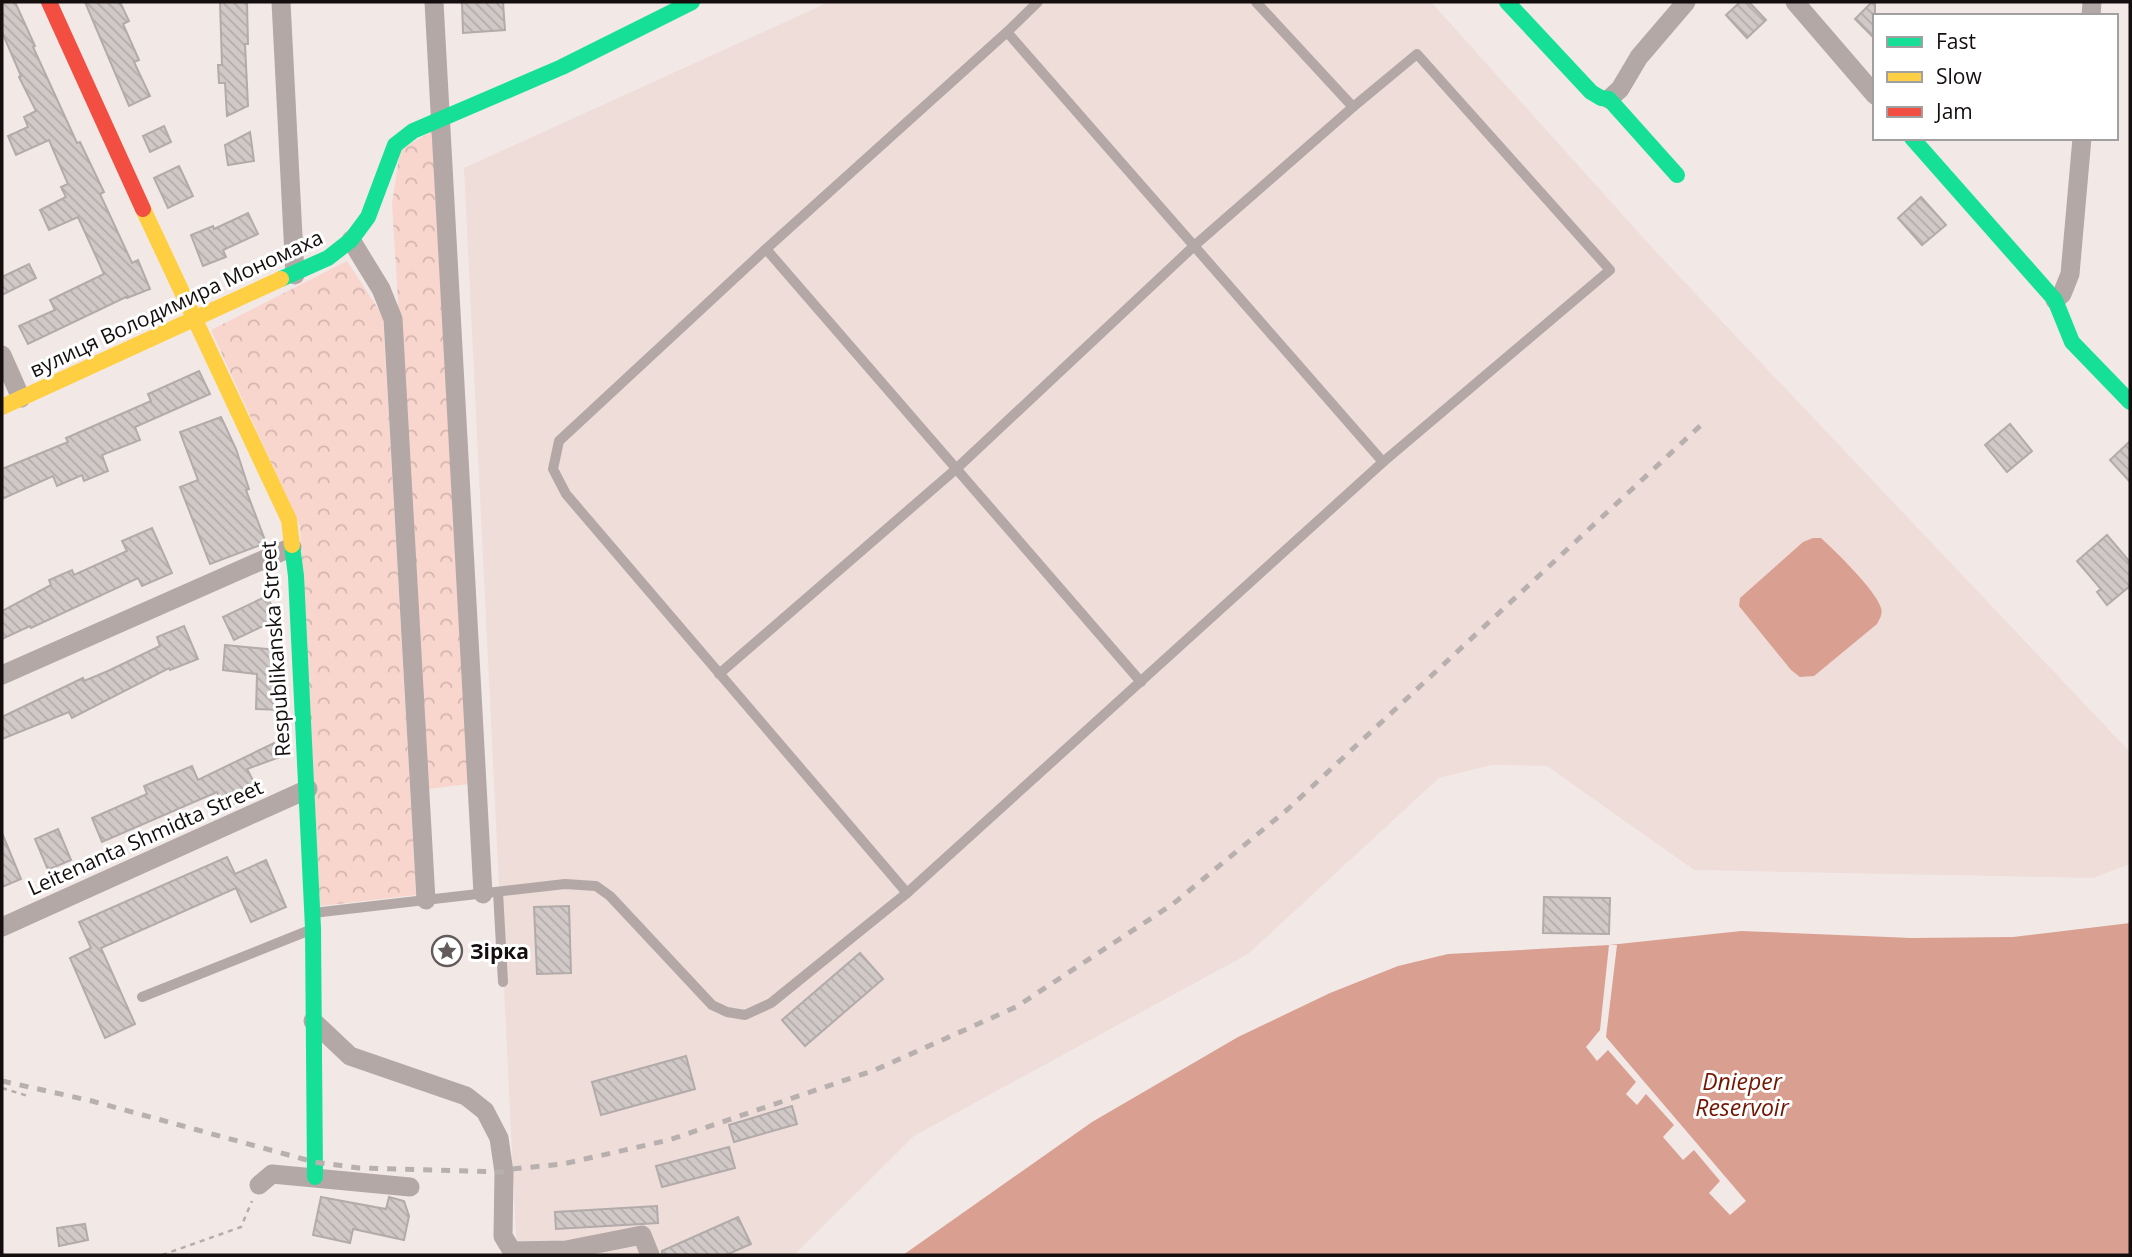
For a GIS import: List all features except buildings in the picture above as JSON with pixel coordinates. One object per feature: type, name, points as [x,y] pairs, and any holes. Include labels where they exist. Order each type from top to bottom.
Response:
[{"type":"street","name":"Respublikanska Street","points":[[49,2],[193,319],[289,520],[296,576],[308,789],[313,921],[315,1177]]},
{"type":"street","points":[[281,2],[295,275]]},
{"type":"street","points":[[434,2],[491,893]]},
{"type":"street","points":[[1507,2],[1591,92],[1609,99],[1677,175]]},
{"type":"street","points":[[1609,99],[1620,89],[1639,57],[1686,2]]},
{"type":"street","points":[[1795,2],[1873,93]]},
{"type":"street","name":"вулиця Володимира Мономаха","points":[[2,407],[328,258],[351,240],[368,217],[394,145],[413,131],[562,67],[686,3]]},
{"type":"street","points":[[1914,140],[2055,300],[2072,342],[2130,402]]},
{"type":"street","points":[[2055,300],[2062,294],[2070,274],[2082,140]]},
{"type":"street","points":[[351,240],[380,289],[393,319],[426,900]]},
{"type":"street","points":[[2,355],[21,398]]},
{"type":"street","points":[[2,675],[292,547]]},
{"type":"street","name":"Leitenanta Shmidta Street","points":[[2,927],[308,789]]},
{"type":"street","points":[[313,1021],[350,1056],[466,1096],[485,1111],[499,1138],[503,1172],[503,1236],[512,1251],[566,1253],[642,1235],[650,1255]]},
{"type":"street","points":[[259,1185],[272,1174],[410,1187]]},
{"type":"lane","points":[[907,893],[566,494],[553,469],[558,442],[1038,2]]},
{"type":"lane","points":[[1256,2],[1353,107]]},
{"type":"lane","points":[[1007,32],[1383,462]]},
{"type":"lane","points":[[142,998],[313,921],[426,900],[565,884],[596,887],[610,896],[712,1005],[727,1012],[745,1015],[771,1003],[907,893],[1383,462],[1611,270],[1417,54],[1194,246],[956,469],[719,674]]},
{"type":"lane","points":[[766,249],[1141,682]]},
{"type":"lane","points":[[491,893],[502,982]]},
{"type":"path","points":[[2,1088],[28,1096]]},
{"type":"path","points":[[162,1255],[240,1227],[259,1185]]},
{"type":"shaded area","points":[[829,2],[1431,2],[1658,254],[2130,752],[2130,864],[2093,878],[1694,870],[1547,766],[1492,765],[1439,778],[1248,954],[914,1136],[794,1255],[517,1255],[464,168]]},
{"type":"green space","points":[[436,129],[469,784],[428,789],[392,204],[400,150]]},
{"type":"green space","points":[[347,261],[383,316],[416,895],[320,906],[300,526],[211,330]]},
{"type":"water","points":[[1821,538],[1854,571],[1871,591],[1882,612],[1877,624],[1814,676],[1800,677],[1791,670],[1739,606],[1740,598],[1803,542]]},
{"type":"water","name":"Dnieper Reservoir","points":[[2130,923],[2130,1255],[903,1255],[1092,1122],[1238,1037],[1330,993],[1398,966],[1448,954],[1609,945],[1741,931],[1912,938],[2013,937]]},
{"type":"pier","points":[[1609,945],[1617,945],[1606,1037],[1746,1201],[1730,1215],[1709,1193],[1720,1181],[1694,1150],[1683,1160],[1663,1137],[1674,1125],[1646,1094],[1637,1105],[1626,1094],[1636,1082],[1608,1050],[1597,1061],[1586,1047],[1600,1030]]},
{"type":"railway","points":[[2,1081],[92,1101],[314,1162],[359,1168],[504,1172],[563,1164],[669,1140],[875,1070],[1016,1007],[1173,904],[1288,809],[1701,425]]},
{"type":"traffic: fast","points":[[281,279],[328,258],[351,240],[368,217],[395,145],[413,131],[562,67],[692,2]]},
{"type":"traffic: fast","points":[[1507,2],[1591,92],[1609,99],[1677,175]]},
{"type":"traffic: fast","points":[[1914,140],[2055,300],[2072,342],[2130,402]]},
{"type":"traffic: fast","points":[[292,545],[296,576],[313,928],[315,1177]]},
{"type":"traffic: slow","points":[[143,209],[289,520],[292,545]]},
{"type":"traffic: slow","points":[[2,407],[281,279]]},
{"type":"traffic: jam","points":[[49,2],[143,209]]},
{"type":"place","name":"Зірка","points":[[447,951]]}]
